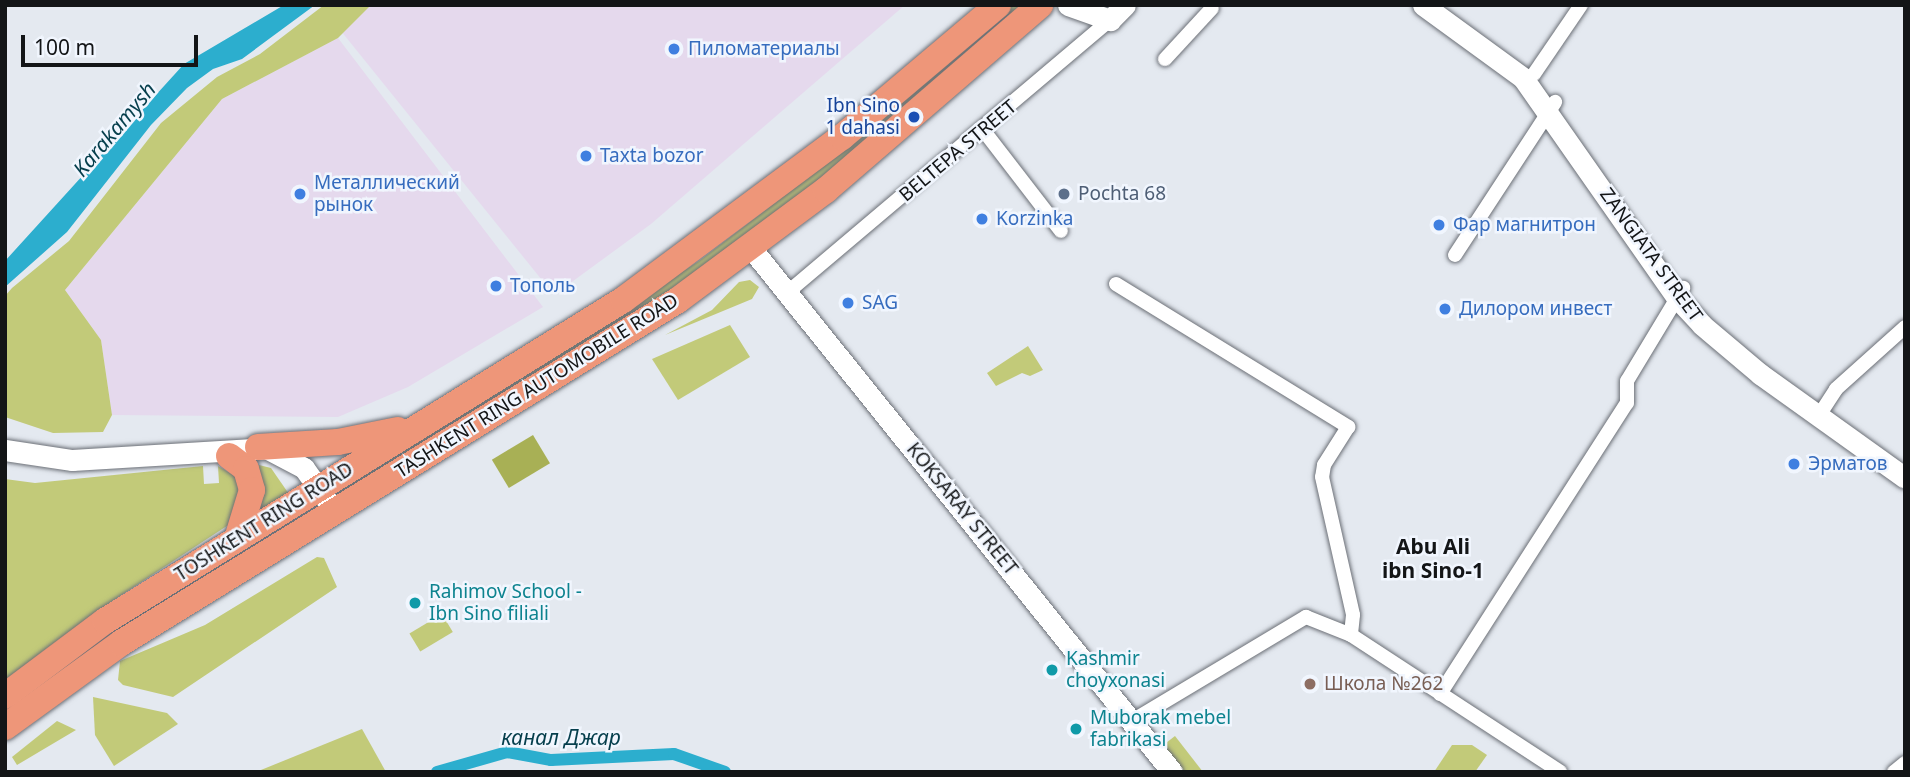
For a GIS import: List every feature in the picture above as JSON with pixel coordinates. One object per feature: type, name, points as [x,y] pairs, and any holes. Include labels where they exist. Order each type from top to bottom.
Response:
[{"type":"highway","name":"TASHKENT RING AUTOMOBILE ROAD","points":[[424,423],[623,300],[724,229],[895,94],[998,5]]},
{"type":"highway","name":"TASHKENT RING AUTOMOBILE ROAD","points":[[5,727],[121,643],[615,342],[751,248],[914,117],[1040,5]]},
{"type":"highway","points":[[258,447],[338,442],[424,423]]},
{"type":"highway","name":"TOSHKENT RING ROAD","points":[[105,621],[424,423]]},
{"type":"highway","points":[[229,456],[246,470],[252,490],[237,539]]},
{"type":"highway","points":[[5,695],[105,621],[121,643]]},
{"type":"main road","points":[[1018,26],[1067,5],[1117,13]]},
{"type":"main road","name":"ZANGIATA STREET","points":[[1423,5],[1523,78],[1552,107]]},
{"type":"main road","name":"ZANGIATA STREET","points":[[1446,5],[1534,74],[1552,107],[1681,294],[1738,357],[1905,464]]},
{"type":"main road","name":"KOKSARAY STREET","points":[[751,248],[1172,772]]},
{"type":"main road","name":"ZANGIATA STREET","points":[[1821,412],[1905,478]]},
{"type":"main road","points":[[5,450],[72,460],[258,447],[286,455],[329,515]]},
{"type":"main road","points":[[5,457],[43,466],[86,468],[229,456],[274,462],[314,491]]},
{"type":"street","points":[[1534,74],[1581,5]]},
{"type":"street","points":[[1165,59],[1212,8]]},
{"type":"street","name":"BELTEPA STREET","points":[[788,292],[984,131],[1117,13]]},
{"type":"street","points":[[1455,255],[1552,107]]},
{"type":"street","points":[[984,131],[1061,231]]},
{"type":"street","points":[[1116,284],[1348,427],[1322,477],[1353,615],[1351,635]]},
{"type":"street","points":[[1440,694],[1627,403],[1626,381],[1681,294]]},
{"type":"street","points":[[1821,412],[1836,389],[1905,327]]},
{"type":"street","points":[[1132,721],[1306,617],[1351,635],[1560,772]]},
{"type":"street","points":[[1894,772],[1905,763]]},
{"type":"shaded area","name":"Taxta bozor","points":[[371,5],[905,5],[651,224],[554,295],[341,31]]},
{"type":"shaded area","name":"Металлический рынок","points":[[338,38],[543,307],[408,387],[338,417],[112,415],[101,340],[65,290],[222,99]]},
{"type":"green space","points":[[324,5],[371,5],[338,38],[222,99],[65,290],[101,340],[112,415],[103,432],[53,433],[5,417],[5,296],[69,241],[161,123],[217,77],[260,54]]},
{"type":"green space","points":[[1013,5],[1024,5],[817,182],[662,297],[339,500],[335,493],[699,261],[814,173]]},
{"type":"green space","points":[[750,280],[759,287],[752,299],[665,335],[712,310],[739,282]]},
{"type":"green space","points":[[730,325],[750,357],[678,400],[652,359]]},
{"type":"green space","points":[[1028,346],[1043,370],[1030,376],[1022,373],[996,386],[987,373]]},
{"type":"green space","points":[[533,435],[550,463],[509,488],[492,460]]},
{"type":"green space","points":[[251,463],[271,468],[291,497],[256,515]]},
{"type":"green space","points":[[203,466],[204,484],[219,483],[218,466],[240,479],[236,520],[97,611],[5,682],[5,479],[35,483]]},
{"type":"green space","points":[[317,557],[324,558],[337,587],[173,697],[123,685],[118,680],[120,661],[205,625]]},
{"type":"green space","points":[[442,614],[453,632],[420,652],[409,634]]},
{"type":"green space","points":[[93,697],[167,713],[178,724],[114,766],[95,735]]},
{"type":"green space","points":[[57,721],[76,730],[17,765],[12,757]]},
{"type":"green space","points":[[362,729],[386,772],[256,772]]},
{"type":"green space","points":[[1175,736],[1203,772],[1182,772],[1162,746]]},
{"type":"green space","points":[[1452,745],[1472,745],[1487,755],[1475,772],[1434,772]]},
{"type":"water","points":[[284,5],[315,5],[242,59],[213,69],[187,88],[151,125],[67,232],[5,287],[5,261],[184,64]]},
{"type":"waterway","name":"канал Джар","points":[[437,772],[507,752],[551,760],[674,754],[725,772]]},
{"type":"place","name":"Пиломатериалы","points":[[674,49]]},
{"type":"place","name":"Ibn Sino 1 dahasi","points":[[914,117]]},
{"type":"place","name":"Taxta bozor","points":[[586,156]]},
{"type":"place","name":"Металлический рынок","points":[[300,194]]},
{"type":"place","name":"Pochta 68","points":[[1064,194]]},
{"type":"place","name":"Korzinka","points":[[982,219]]},
{"type":"place","name":"Фар магнитрон","points":[[1439,225]]},
{"type":"place","name":"Тополь","points":[[496,286]]},
{"type":"place","name":"SAG","points":[[848,303]]},
{"type":"place","name":"Дилором инвест","points":[[1445,309]]},
{"type":"place","name":"Эрматов","points":[[1794,464]]},
{"type":"place","name":"Rahimov School - Ibn Sino filiali","points":[[415,603]]},
{"type":"place","name":"Kashmir choyxonasi","points":[[1052,670]]},
{"type":"place","name":"Школа №262","points":[[1310,684]]},
{"type":"place","name":"Muborak mebel fabrikasi","points":[[1076,729]]},
{"type":"district","name":"Abu Ali ibn Sino-1","points":[[1433,558]]},
{"type":"water label","name":"Karakamysh","points":[[114,129]]}]
